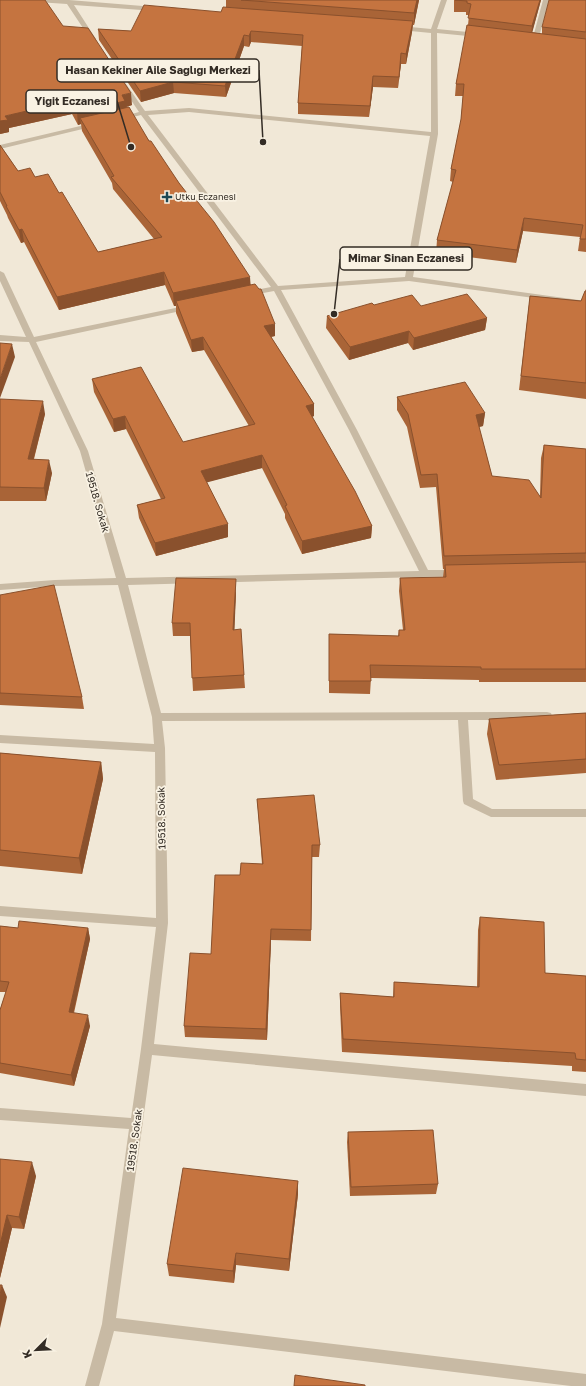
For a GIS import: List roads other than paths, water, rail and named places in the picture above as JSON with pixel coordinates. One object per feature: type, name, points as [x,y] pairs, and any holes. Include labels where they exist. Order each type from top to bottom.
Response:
[{"type":"street","points":[[37,0],[159,9],[159,5]]},
{"type":"street","points":[[409,279],[434,134],[434,30],[444,0]]},
{"type":"street","points":[[535,41],[546,0]]},
{"type":"street","points":[[68,2],[99,48]]},
{"type":"street","points":[[394,27],[488,36]]},
{"type":"street","points":[[527,40],[542,42]]},
{"type":"street","points":[[121,80],[143,113],[276,288],[353,430],[425,574]]},
{"type":"street","points":[[113,120],[143,113],[189,110],[434,134]]},
{"type":"street","points":[[0,147],[98,124]]},
{"type":"street","name":"19518. Sokak","points":[[0,273],[84,451],[122,581],[157,717],[160,748],[162,923],[148,1049],[136,1124],[109,1324],[92,1386]]},
{"type":"street","points":[[238,296],[276,288],[409,279],[586,302]]},
{"type":"street","points":[[0,338],[32,340],[200,305]]},
{"type":"street","points":[[0,587],[55,583],[122,581],[471,573]]},
{"type":"street","points":[[463,716],[468,800],[491,813],[586,813]]},
{"type":"street","points":[[157,717],[555,716]]},
{"type":"street","points":[[0,739],[160,748]]},
{"type":"street","points":[[0,911],[162,923]]},
{"type":"street","points":[[148,1049],[586,1090]]},
{"type":"street","points":[[0,1114],[136,1124]]},
{"type":"street","points":[[109,1324],[586,1381]]},
{"type":"place","name":"Hasan Kekiner Aile Sağlığı Merkezi","points":[[263,142]]},
{"type":"place","name":"Yiğit Eczanesi","points":[[131,147]]},
{"type":"place","name":"Utku Eczanesi","points":[[167,197]]},
{"type":"place","name":"Mimar Sinan Eczanesi","points":[[334,314]]}]
